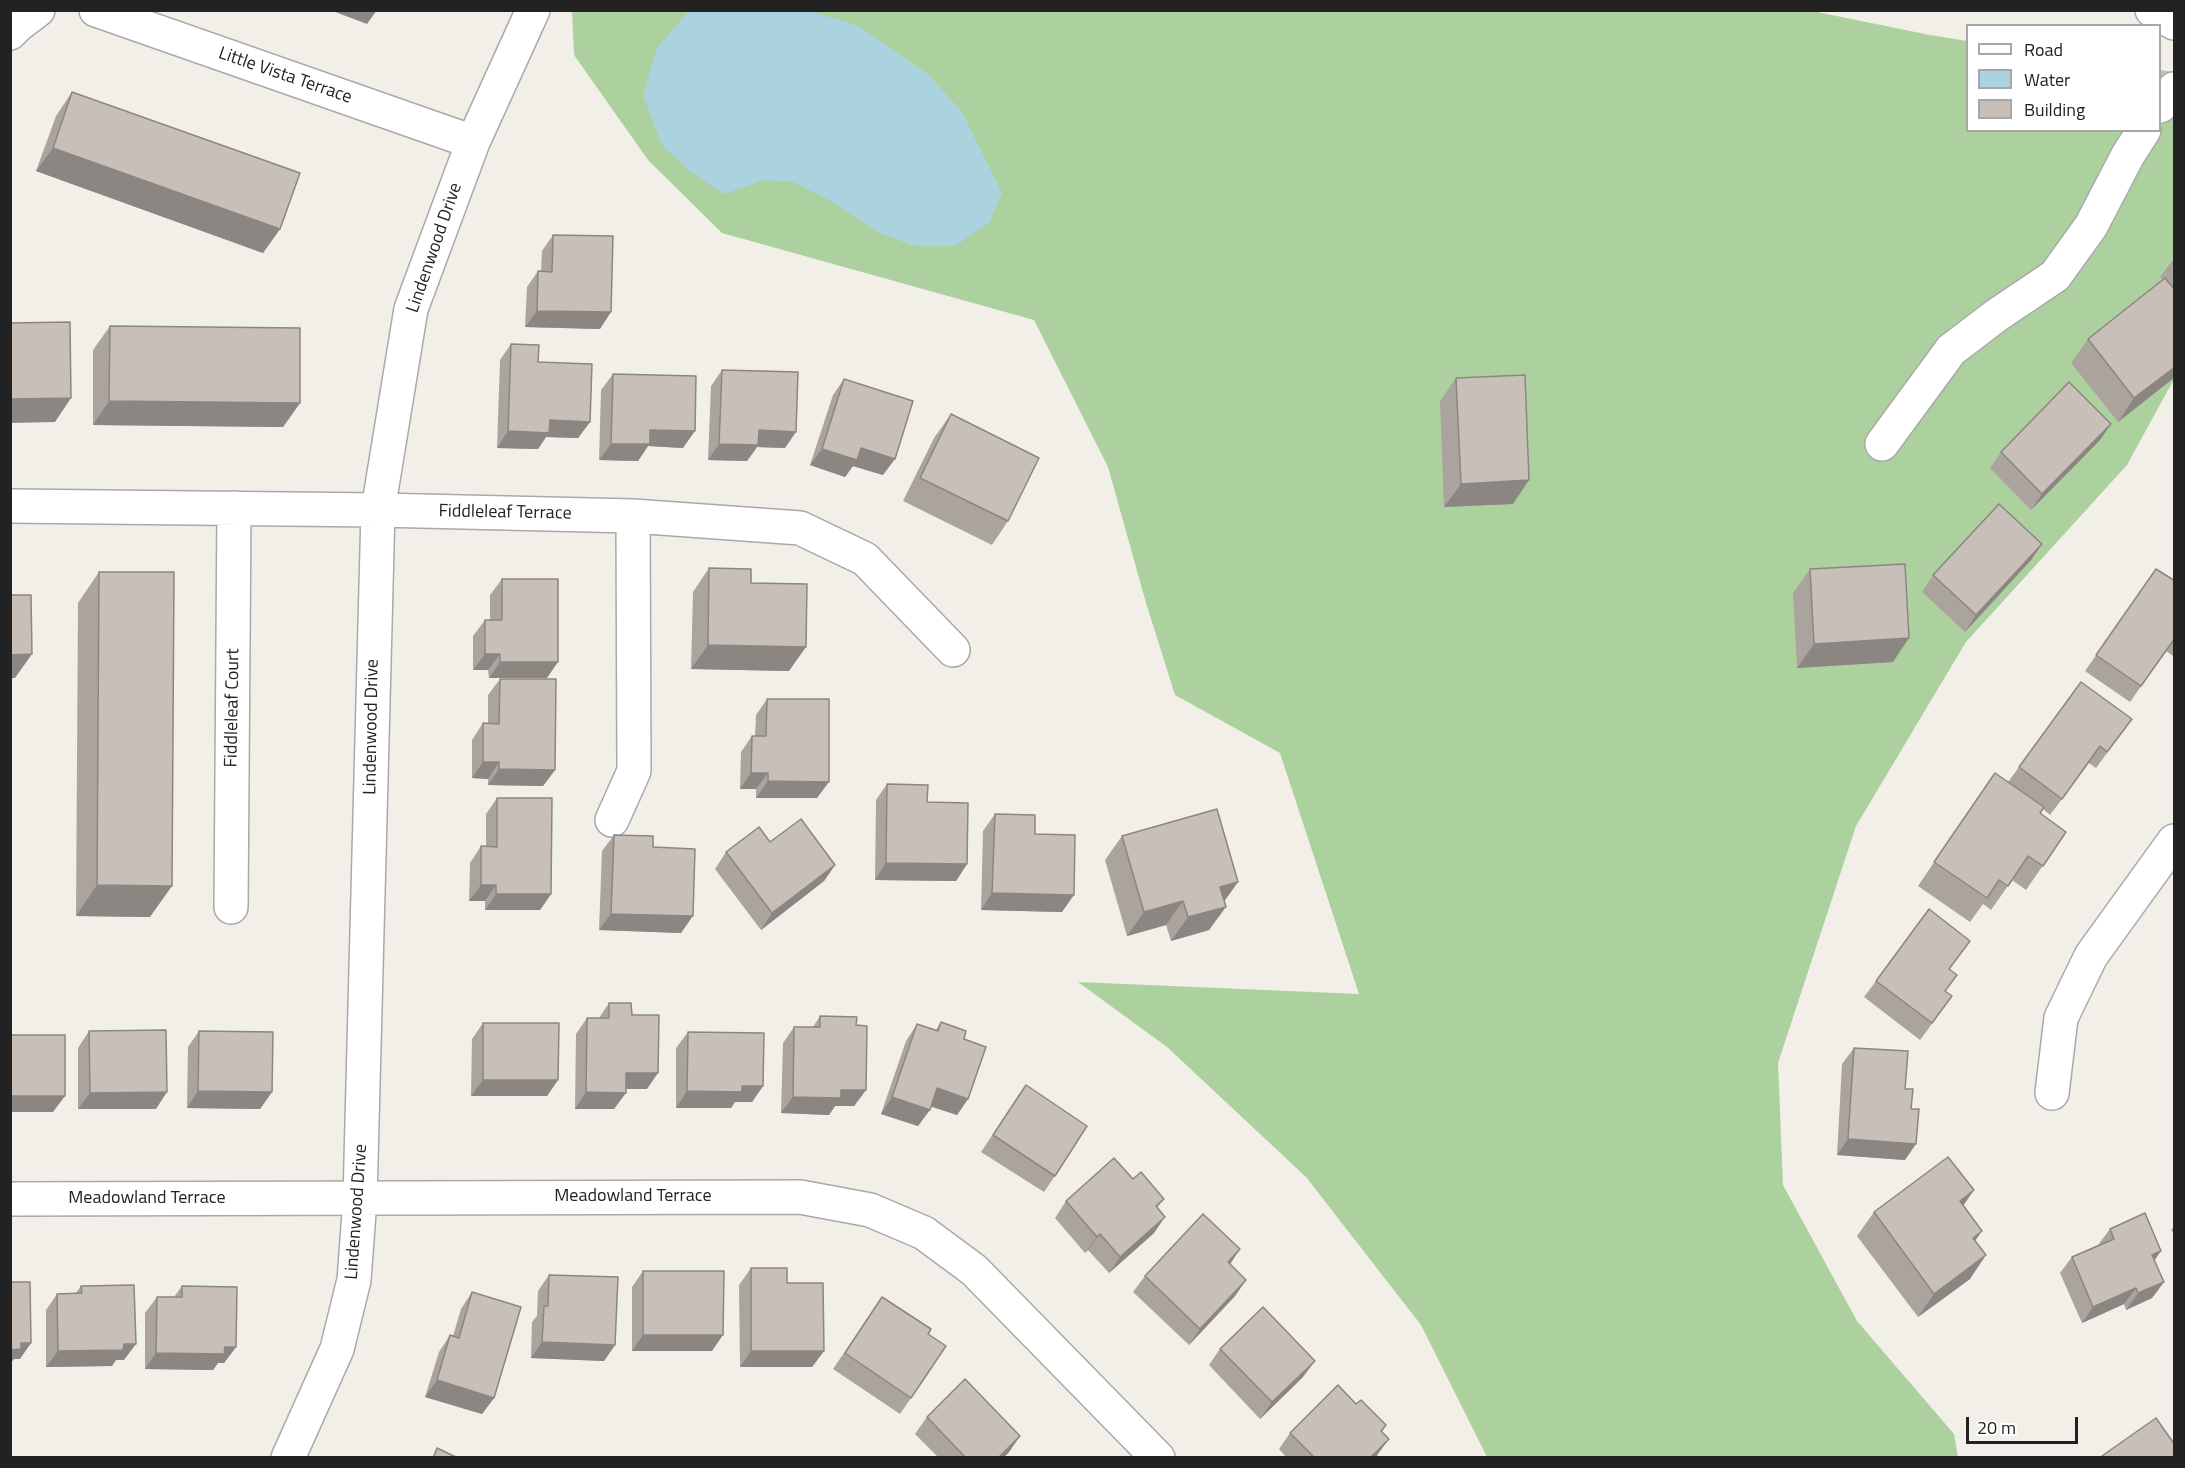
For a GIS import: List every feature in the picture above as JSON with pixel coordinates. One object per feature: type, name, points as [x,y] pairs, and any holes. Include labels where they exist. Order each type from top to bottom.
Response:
[{"type":"street","points":[[10,33],[38,10]]},
{"type":"street","name":"Little Vista Terrace","points":[[96,10],[473,142]]},
{"type":"street","name":"Lindenwood Drive","points":[[288,1458],[337,1348],[354,1280],[360,1198],[378,510],[411,309],[473,142],[533,10]]},
{"type":"street","points":[[2152,10],[2175,23]]},
{"type":"street","points":[[2161,105],[2175,89]]},
{"type":"street","points":[[1882,444],[1951,350],[1997,315],[2055,276],[2091,226],[2127,155],[2143,132]]},
{"type":"street","name":"Fiddleleaf Terrace","points":[[10,506],[378,510],[633,516],[800,528],[865,559],[953,651]]},
{"type":"street","name":"Fiddleleaf Court","points":[[231,908],[234,508]]},
{"type":"street","points":[[612,820],[634,771],[633,516]]},
{"type":"street","points":[[2052,1094],[2061,1018],[2091,956],[2175,841]]},
{"type":"street","name":"Meadowland Terrace","points":[[10,1199],[800,1197],[870,1210],[924,1233],[974,1270],[1152,1456]]},
{"type":"green space","points":[[572,11],[1812,11],[1966,41],[1966,132],[2161,132],[2161,70],[2174,72],[2174,379],[2127,465],[1966,642],[1856,826],[1778,1063],[1783,1185],[1857,1321],[1954,1434],[1958,1457],[1487,1457],[1421,1325],[1306,1177],[1167,1047],[1078,982],[1359,994],[1280,753],[1175,695],[1146,603],[1108,467],[1034,320],[722,233],[648,160],[574,55]]},
{"type":"water","points":[[689,11],[810,11],[859,26],[929,75],[962,112],[1002,193],[989,223],[955,246],[914,246],[880,233],[831,201],[793,182],[764,180],[724,194],[691,172],[662,145],[643,96],[657,48]]},
{"type":"building","points":[[72,92],[300,173],[280,229],[53,148]]},
{"type":"building","points":[[553,235],[613,236],[611,312],[537,311],[538,271],[552,272]]},
{"type":"building","points":[[2165,278],[2175,290],[2175,367],[2134,398],[2088,339]]},
{"type":"building","points":[[70,322],[71,398],[10,399],[10,323]]},
{"type":"building","points":[[110,326],[300,328],[300,403],[109,401]]},
{"type":"building","points":[[511,344],[539,345],[538,362],[592,364],[590,422],[550,420],[549,433],[508,431]]},
{"type":"building","points":[[722,370],[798,372],[796,432],[759,430],[758,445],[719,444]]},
{"type":"building","points":[[613,374],[696,376],[695,431],[650,430],[650,444],[611,444]]},
{"type":"building","points":[[1525,375],[1529,480],[1461,484],[1456,378]]},
{"type":"building","points":[[844,379],[913,401],[895,459],[861,448],[857,460],[822,449]]},
{"type":"building","points":[[2069,382],[2111,424],[2042,494],[2001,452]]},
{"type":"building","points":[[951,414],[1039,458],[1008,521],[920,478]]},
{"type":"building","points":[[1999,504],[2042,544],[1976,615],[1933,575]]},
{"type":"building","points":[[1905,564],[1909,638],[1814,644],[1810,569]]},
{"type":"building","points":[[709,568],[751,569],[751,583],[807,584],[806,647],[708,645]]},
{"type":"building","points":[[2156,569],[2175,581],[2175,638],[2141,686],[2096,655]]},
{"type":"building","points":[[99,572],[174,572],[172,886],[97,885]]},
{"type":"building","points":[[502,579],[558,579],[558,662],[500,662],[500,654],[485,654],[485,620],[502,620]]},
{"type":"building","points":[[10,595],[31,595],[32,654],[10,655]]},
{"type":"building","points":[[500,679],[556,679],[555,770],[499,769],[499,762],[483,762],[483,723],[499,724]]},
{"type":"building","points":[[2081,682],[2132,719],[2107,752],[2100,746],[2062,799],[2019,767]]},
{"type":"building","points":[[767,699],[829,699],[829,782],[768,781],[768,773],[751,773],[752,736],[766,736]]},
{"type":"building","points":[[1995,773],[2044,807],[2040,813],[2066,832],[2043,866],[2028,856],[2008,886],[1999,880],[1987,898],[1934,862]]},
{"type":"building","points":[[887,784],[928,785],[927,802],[968,803],[967,864],[886,863]]},
{"type":"building","points":[[497,798],[552,798],[551,894],[496,894],[496,885],[481,885],[481,846],[497,847]]},
{"type":"building","points":[[1217,809],[1238,882],[1220,887],[1226,907],[1188,917],[1183,901],[1144,912],[1122,836]]},
{"type":"building","points":[[995,814],[1035,815],[1035,834],[1075,835],[1074,895],[992,893]]},
{"type":"building","points":[[801,819],[835,865],[772,913],[726,852],[759,827],[770,842]]},
{"type":"building","points":[[614,835],[653,836],[653,847],[695,849],[693,916],[611,914]]},
{"type":"building","points":[[1929,909],[1970,941],[1949,969],[1957,975],[1945,991],[1952,996],[1932,1023],[1876,981]]},
{"type":"building","points":[[609,1003],[631,1003],[632,1015],[659,1015],[658,1073],[626,1073],[626,1093],[586,1092],[587,1018],[609,1018]]},
{"type":"building","points":[[820,1016],[857,1017],[856,1025],[867,1026],[866,1090],[841,1090],[841,1098],[793,1097],[794,1027],[820,1027]]},
{"type":"building","points":[[941,1022],[966,1031],[964,1039],[986,1047],[968,1099],[937,1088],[930,1110],[892,1097],[917,1024],[938,1031]]},
{"type":"building","points":[[483,1023],[559,1023],[558,1080],[483,1080]]},
{"type":"building","points":[[166,1030],[167,1092],[90,1093],[89,1031]]},
{"type":"building","points":[[199,1031],[273,1032],[272,1092],[198,1091]]},
{"type":"building","points":[[688,1032],[764,1033],[763,1086],[742,1086],[742,1092],[687,1091]]},
{"type":"building","points":[[10,1035],[65,1035],[65,1096],[10,1096]]},
{"type":"building","points":[[1854,1048],[1908,1051],[1905,1089],[1913,1089],[1911,1109],[1919,1109],[1916,1144],[1848,1139]]},
{"type":"building","points":[[1026,1085],[1087,1126],[1055,1176],[993,1135]]},
{"type":"building","points":[[1948,1157],[1974,1190],[1960,1201],[1982,1231],[1973,1238],[1986,1255],[1934,1294],[1874,1212]]},
{"type":"building","points":[[1114,1158],[1133,1179],[1141,1172],[1164,1199],[1156,1206],[1165,1217],[1120,1257],[1100,1234],[1097,1237],[1066,1201]]},
{"type":"building","points":[[2145,1213],[2161,1251],[2152,1255],[2164,1282],[2138,1293],[2136,1288],[2093,1307],[2072,1257],[2114,1239],[2110,1229]]},
{"type":"building","points":[[1203,1214],[1240,1249],[1228,1262],[1246,1280],[1200,1329],[1145,1276]]},
{"type":"building","points":[[751,1268],[787,1268],[787,1283],[823,1283],[824,1351],[751,1351]]},
{"type":"building","points":[[643,1271],[724,1271],[723,1335],[643,1335]]},
{"type":"building","points":[[549,1275],[618,1277],[615,1345],[542,1342],[544,1306],[548,1306]]},
{"type":"building","points":[[10,1282],[30,1282],[31,1343],[21,1343],[21,1349],[10,1350]]},
{"type":"building","points":[[134,1285],[136,1344],[124,1344],[123,1350],[58,1351],[57,1294],[82,1293],[81,1286]]},
{"type":"building","points":[[182,1286],[237,1287],[236,1347],[225,1347],[224,1354],[156,1353],[157,1297],[182,1297]]},
{"type":"building","points":[[472,1292],[521,1307],[494,1398],[437,1380],[450,1335],[459,1338]]},
{"type":"building","points":[[882,1297],[931,1329],[928,1334],[946,1346],[911,1398],[845,1353]]},
{"type":"building","points":[[1263,1307],[1315,1361],[1272,1402],[1220,1349]]},
{"type":"building","points":[[965,1379],[1020,1436],[998,1458],[966,1458],[927,1417]]},
{"type":"building","points":[[1338,1385],[1356,1404],[1361,1400],[1386,1425],[1381,1431],[1389,1439],[1370,1458],[1315,1458],[1290,1433]]},
{"type":"building","points":[[2156,1418],[2175,1445],[2175,1458],[2099,1458]]},
{"type":"building","points":[[437,1448],[458,1458],[433,1458]]}]
